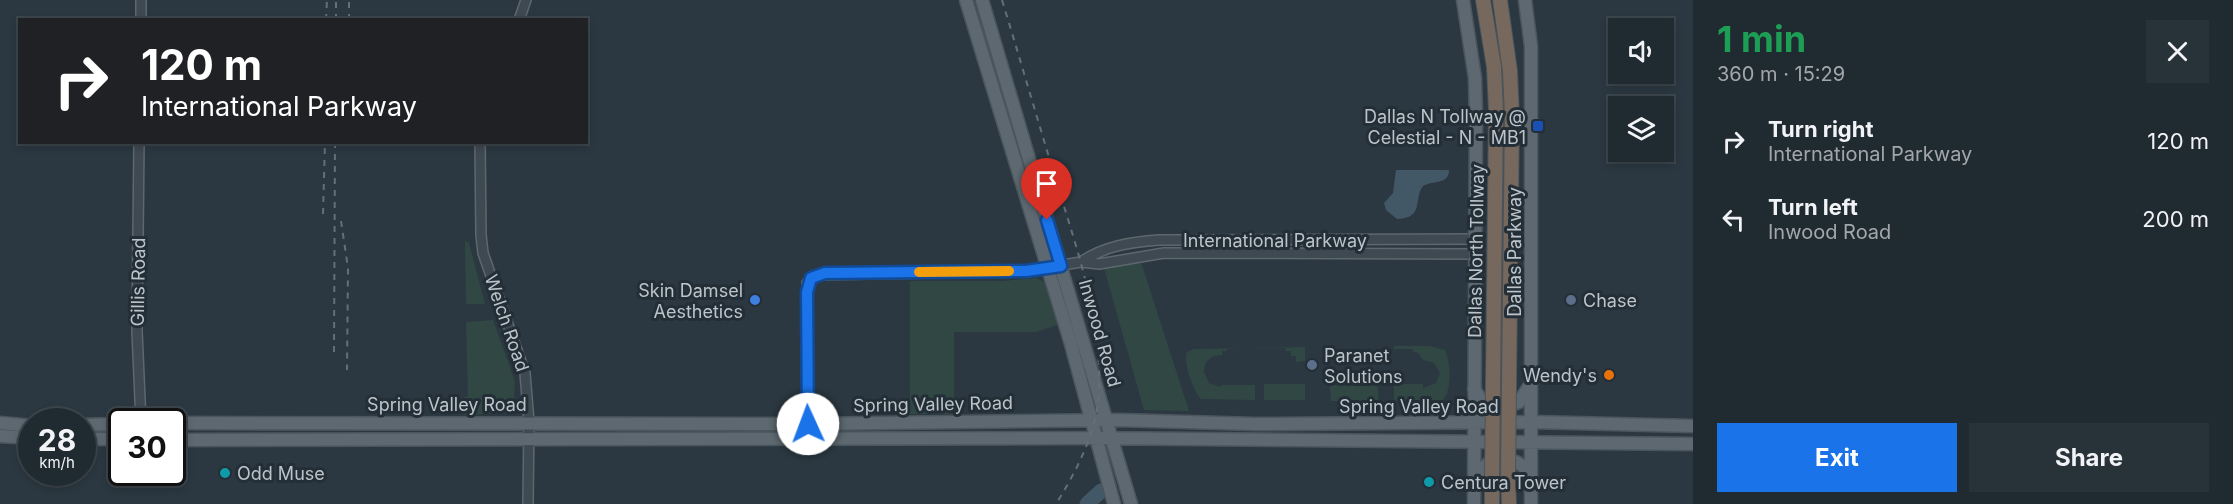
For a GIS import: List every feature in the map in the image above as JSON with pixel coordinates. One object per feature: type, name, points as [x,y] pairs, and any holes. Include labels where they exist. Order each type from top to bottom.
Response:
[{"type":"highway","name":"Dallas North Tollway","points":[[1483,0],[1494,67],[1496,111],[1492,504]]},
{"type":"highway","name":"Dallas North Tollway","points":[[1500,0],[1510,71],[1512,116],[1509,504]]},
{"type":"main road","name":"Inwood Road","points":[[966,0],[1093,420],[1114,504]]},
{"type":"main road","name":"Inwood Road","points":[[982,0],[1131,504]]},
{"type":"main road","points":[[1463,0],[1475,78],[1474,499]]},
{"type":"main road","name":"Dallas Parkway","points":[[1525,0],[1531,46],[1531,499]]},
{"type":"main road","points":[[990,78],[1004,73]]},
{"type":"main road","points":[[1474,387],[1484,404],[1499,410],[1519,402],[1532,382]]},
{"type":"main road","name":"Spring Valley Road","points":[[186,423],[808,424],[1107,420],[1255,424],[1651,423],[1693,426]]},
{"type":"main road","points":[[914,422],[914,438]]},
{"type":"main road","points":[[1173,439],[1181,433],[1192,432],[1195,422]]},
{"type":"main road","points":[[0,423],[18,425]]},
{"type":"main road","points":[[281,440],[282,423]]},
{"type":"main road","points":[[1651,423],[1654,442]]},
{"type":"main road","points":[[1208,439],[1215,430],[1255,424]]},
{"type":"main road","points":[[0,436],[18,437]]},
{"type":"main road","name":"Spring Valley Road","points":[[186,440],[1112,438],[1693,444]]},
{"type":"main road","points":[[1474,499],[1482,467],[1497,459],[1515,461],[1524,467],[1531,499]]},
{"type":"street","points":[[141,0],[141,18]]},
{"type":"street","points":[[520,18],[526,0]]},
{"type":"street","name":"Gillis Road","points":[[139,144],[137,331],[140,408]]},
{"type":"street","name":"Welch Road","points":[[480,144],[480,225],[483,253],[501,309],[520,351],[525,373],[529,422],[528,504]]},
{"type":"street","name":"International Parkway","points":[[808,438],[807,292],[811,278],[825,273],[1026,271],[1081,262],[1103,250],[1151,241],[1474,239]]},
{"type":"street","name":"International Parkway","points":[[1081,262],[1099,264],[1164,253],[1475,254]]},
{"type":"green space","points":[[465,241],[469,243],[485,304],[466,304]]},
{"type":"green space","points":[[1137,262],[1142,265],[1189,411],[1144,410],[1104,268]]},
{"type":"green space","points":[[1036,278],[1047,283],[1060,324],[1036,332],[954,332],[954,414],[910,414],[910,281],[1002,281]]},
{"type":"green space","points":[[493,320],[515,381],[513,413],[464,415],[456,410],[454,402],[468,396],[466,322]]},
{"type":"green space","points":[[1394,346],[1430,346],[1445,350],[1450,376],[1448,390],[1443,400],[1394,401],[1394,384],[1423,384],[1423,388],[1436,383],[1440,373],[1434,363],[1423,360],[1418,353],[1413,352],[1413,349],[1394,349]]},
{"type":"green space","points":[[1305,347],[1305,361],[1296,362],[1296,356],[1291,356],[1291,351],[1286,351],[1285,348],[1250,348]]},
{"type":"green space","points":[[1227,348],[1227,351],[1222,351],[1222,355],[1211,357],[1205,365],[1204,372],[1209,383],[1220,387],[1221,385],[1255,385],[1255,400],[1201,399],[1195,389],[1189,376],[1187,352],[1194,349]]},
{"type":"green space","points":[[1264,384],[1305,384],[1305,400],[1264,400]]},
{"type":"green space","points":[[1378,384],[1378,401],[1331,401],[1330,386]]},
{"type":"water","points":[[1396,170],[1449,170],[1443,180],[1423,186],[1415,212],[1406,218],[1397,219],[1386,210],[1384,203],[1393,193]]},
{"type":"waterway","points":[[1087,504],[1101,491]]},
{"type":"railway","points":[[326,18],[327,0]]},
{"type":"railway","points":[[336,0],[336,18]]},
{"type":"railway","points":[[349,0],[349,18]]},
{"type":"railway","points":[[1002,0],[1081,262],[1097,339],[1099,391],[1094,421],[1085,450],[1056,504]]},
{"type":"railway","points":[[323,214],[325,144]]},
{"type":"railway","points":[[334,352],[335,144]]},
{"type":"railway","points":[[341,221],[348,268],[347,370]]},
{"type":"slow traffic","points":[[919,272],[1009,271]]},
{"type":"place","name":"Dallas N Tollway @ Celestial - N - MB1","points":[[1538,126]]},
{"type":"place","name":"Skin Damsel Aesthetics","points":[[755,300]]},
{"type":"place","name":"Chase","points":[[1571,300]]},
{"type":"place","name":"Paranet Solutions","points":[[1312,365]]},
{"type":"place","name":"Wendy's","points":[[1609,375]]},
{"type":"place","name":"Odd Muse","points":[[225,473]]},
{"type":"place","name":"Centura Tower","points":[[1429,482]]},
{"type":"route","points":[[808,424],[807,283],[811,278],[825,273],[1026,271],[1061,266],[1047,220]]}]
